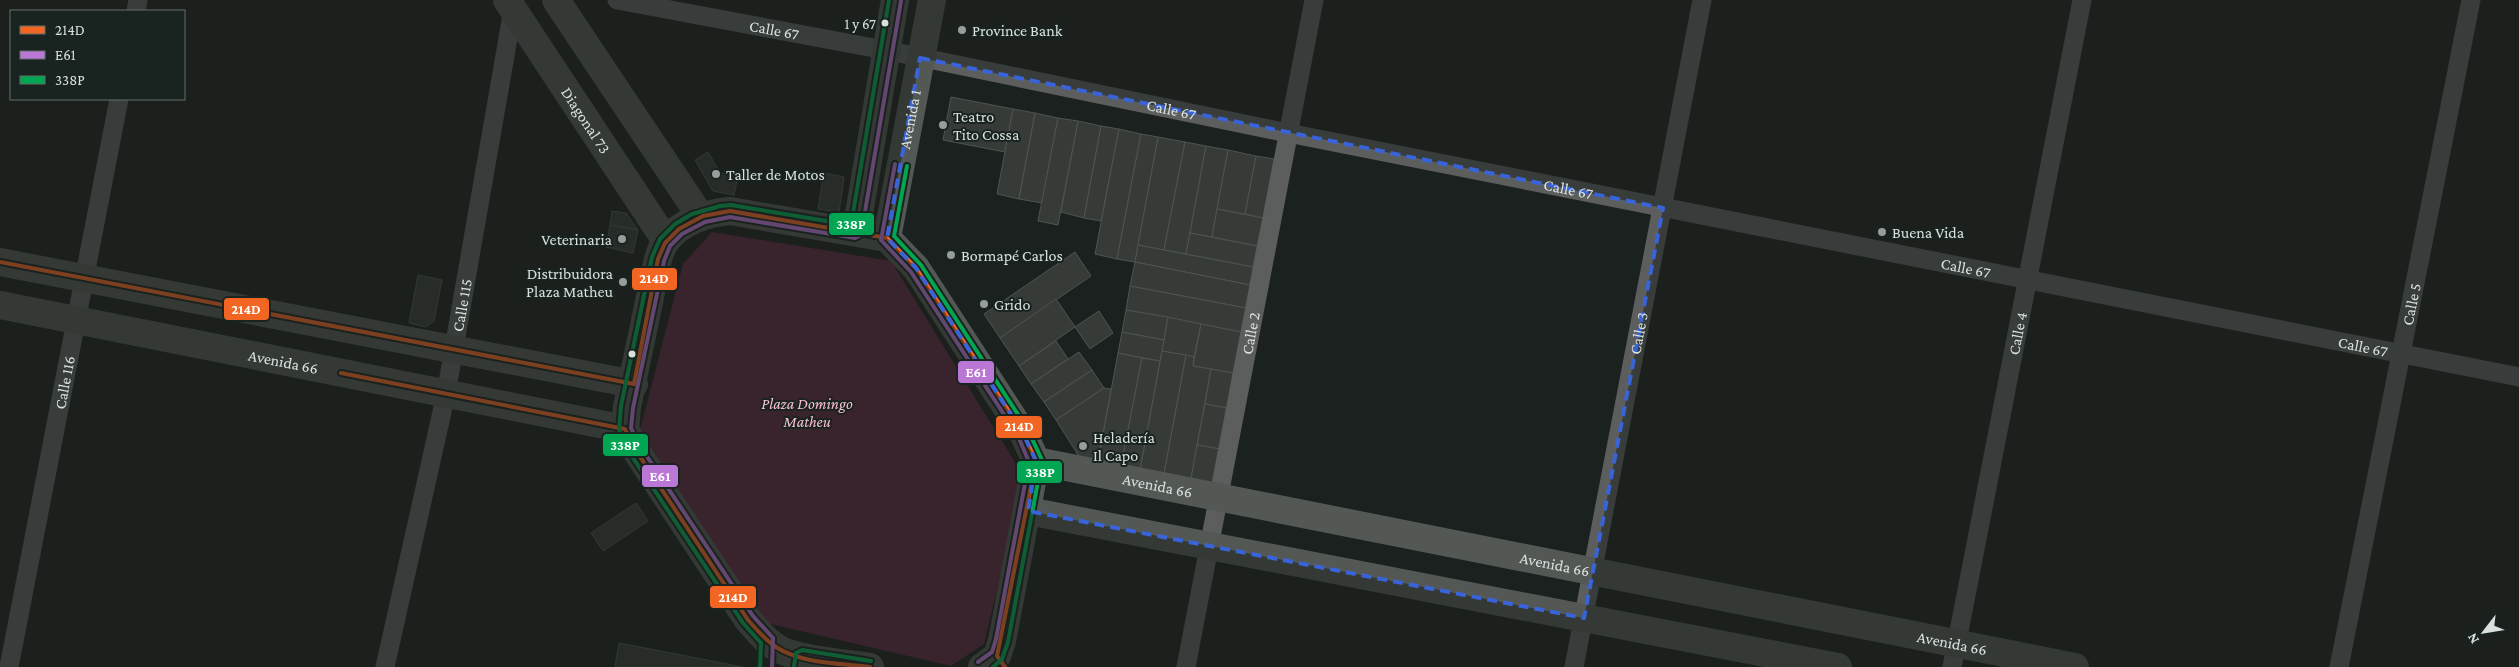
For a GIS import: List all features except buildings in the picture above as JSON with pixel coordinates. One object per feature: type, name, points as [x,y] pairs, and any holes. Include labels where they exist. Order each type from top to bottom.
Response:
[{"type":"main road","points":[[556,0],[701,217]]},
{"type":"main road","points":[[856,232],[885,50],[895,0]]},
{"type":"main road","name":"Avenida 1","points":[[888,238],[932,0]]},
{"type":"main road","name":"Diagonal 73","points":[[511,3],[666,241]]},
{"type":"main road","points":[[870,667],[801,662],[781,650],[766,654],[742,612],[633,446],[626,429],[627,407],[634,384],[658,259],[666,241],[681,228],[714,212],[730,212],[888,238],[916,268],[1023,433],[1036,460],[1028,511],[995,663]]},
{"type":"main road","points":[[0,262],[634,384]]},
{"type":"main road","name":"Avenida 66","points":[[0,305],[626,429]]},
{"type":"main road","name":"Avenida 66","points":[[1036,460],[1593,572],[1954,656],[2075,667]]},
{"type":"main road","points":[[1028,511],[1838,667]]},
{"type":"street","name":"Calle 67","points":[[617,0],[885,50],[1288,133],[2519,377]]},
{"type":"street","name":"Calle 2","points":[[1186,667],[1314,0]]},
{"type":"street","name":"Calle 3","points":[[1574,667],[1702,0]]},
{"type":"street","name":"Calle 4","points":[[1954,656],[2082,0]]},
{"type":"street","name":"Calle 5","points":[[2339,667],[2471,0]]},
{"type":"street","name":"Calle 115","points":[[385,667],[446,394],[511,3]]},
{"type":"street","name":"Calle 116","points":[[9,667],[119,100]]},
{"type":"highlighted area","points":[[920,58],[1663,208],[1584,618],[1028,511],[1036,461],[1023,433],[916,268],[887,238]]},
{"type":"green space","name":"Plaza Domingo Matheu","points":[[712,232],[891,261],[1024,477],[984,644],[951,666],[762,622],[640,430],[683,264]]},
{"type":"transit line","name":"338P","points":[[760,667],[761,643],[743,623],[627,449],[619,430],[621,406],[652,257],[660,239],[675,224],[692,214],[731,205],[851,225],[889,0]]},
{"type":"transit line","name":"E61","points":[[772,667],[773,638],[753,616],[638,443],[631,428],[633,408],[664,261],[670,246],[682,234],[705,222],[730,217],[855,238],[861,235],[901,1]]},
{"type":"transit line","name":"E61","points":[[895,164],[881,240],[911,272],[1018,436],[1029,462],[996,639],[992,652],[978,662]]},
{"type":"transit line","name":"338P","points":[[907,166],[894,236],[921,265],[1028,430],[1042,460],[1008,642],[1002,659],[993,667]]},
{"type":"transit line","name":"214D","points":[[0,262],[634,384],[658,259],[665,243],[679,229],[703,216],[730,211],[887,238],[916,268],[1023,433],[1036,461],[997,656],[1005,667]]},
{"type":"transit line","name":"214D","points":[[341,373],[625,429],[633,446],[748,620],[765,638],[786,653],[797,657],[822,662],[870,667]]},
{"type":"transit line","name":"338P","points":[[794,666],[796,653],[802,650],[871,661]]},
{"type":"place","name":"1 y 67","points":[[885,23]]},
{"type":"place","name":"Province Bank","points":[[962,30]]},
{"type":"place","name":"Teatro Tito Cossa","points":[[943,125]]},
{"type":"place","name":"Taller de Motos","points":[[716,174]]},
{"type":"place","name":"Buena Vida","points":[[1882,232]]},
{"type":"place","name":"Veterinaria","points":[[622,239]]},
{"type":"place","name":"Bormapé Carlos","points":[[951,255]]},
{"type":"place","name":"Distribuidora Plaza Matheu","points":[[623,282]]},
{"type":"place","name":"Grido","points":[[984,304]]},
{"type":"place","name":"Heladería Il Capo","points":[[1083,446]]}]
